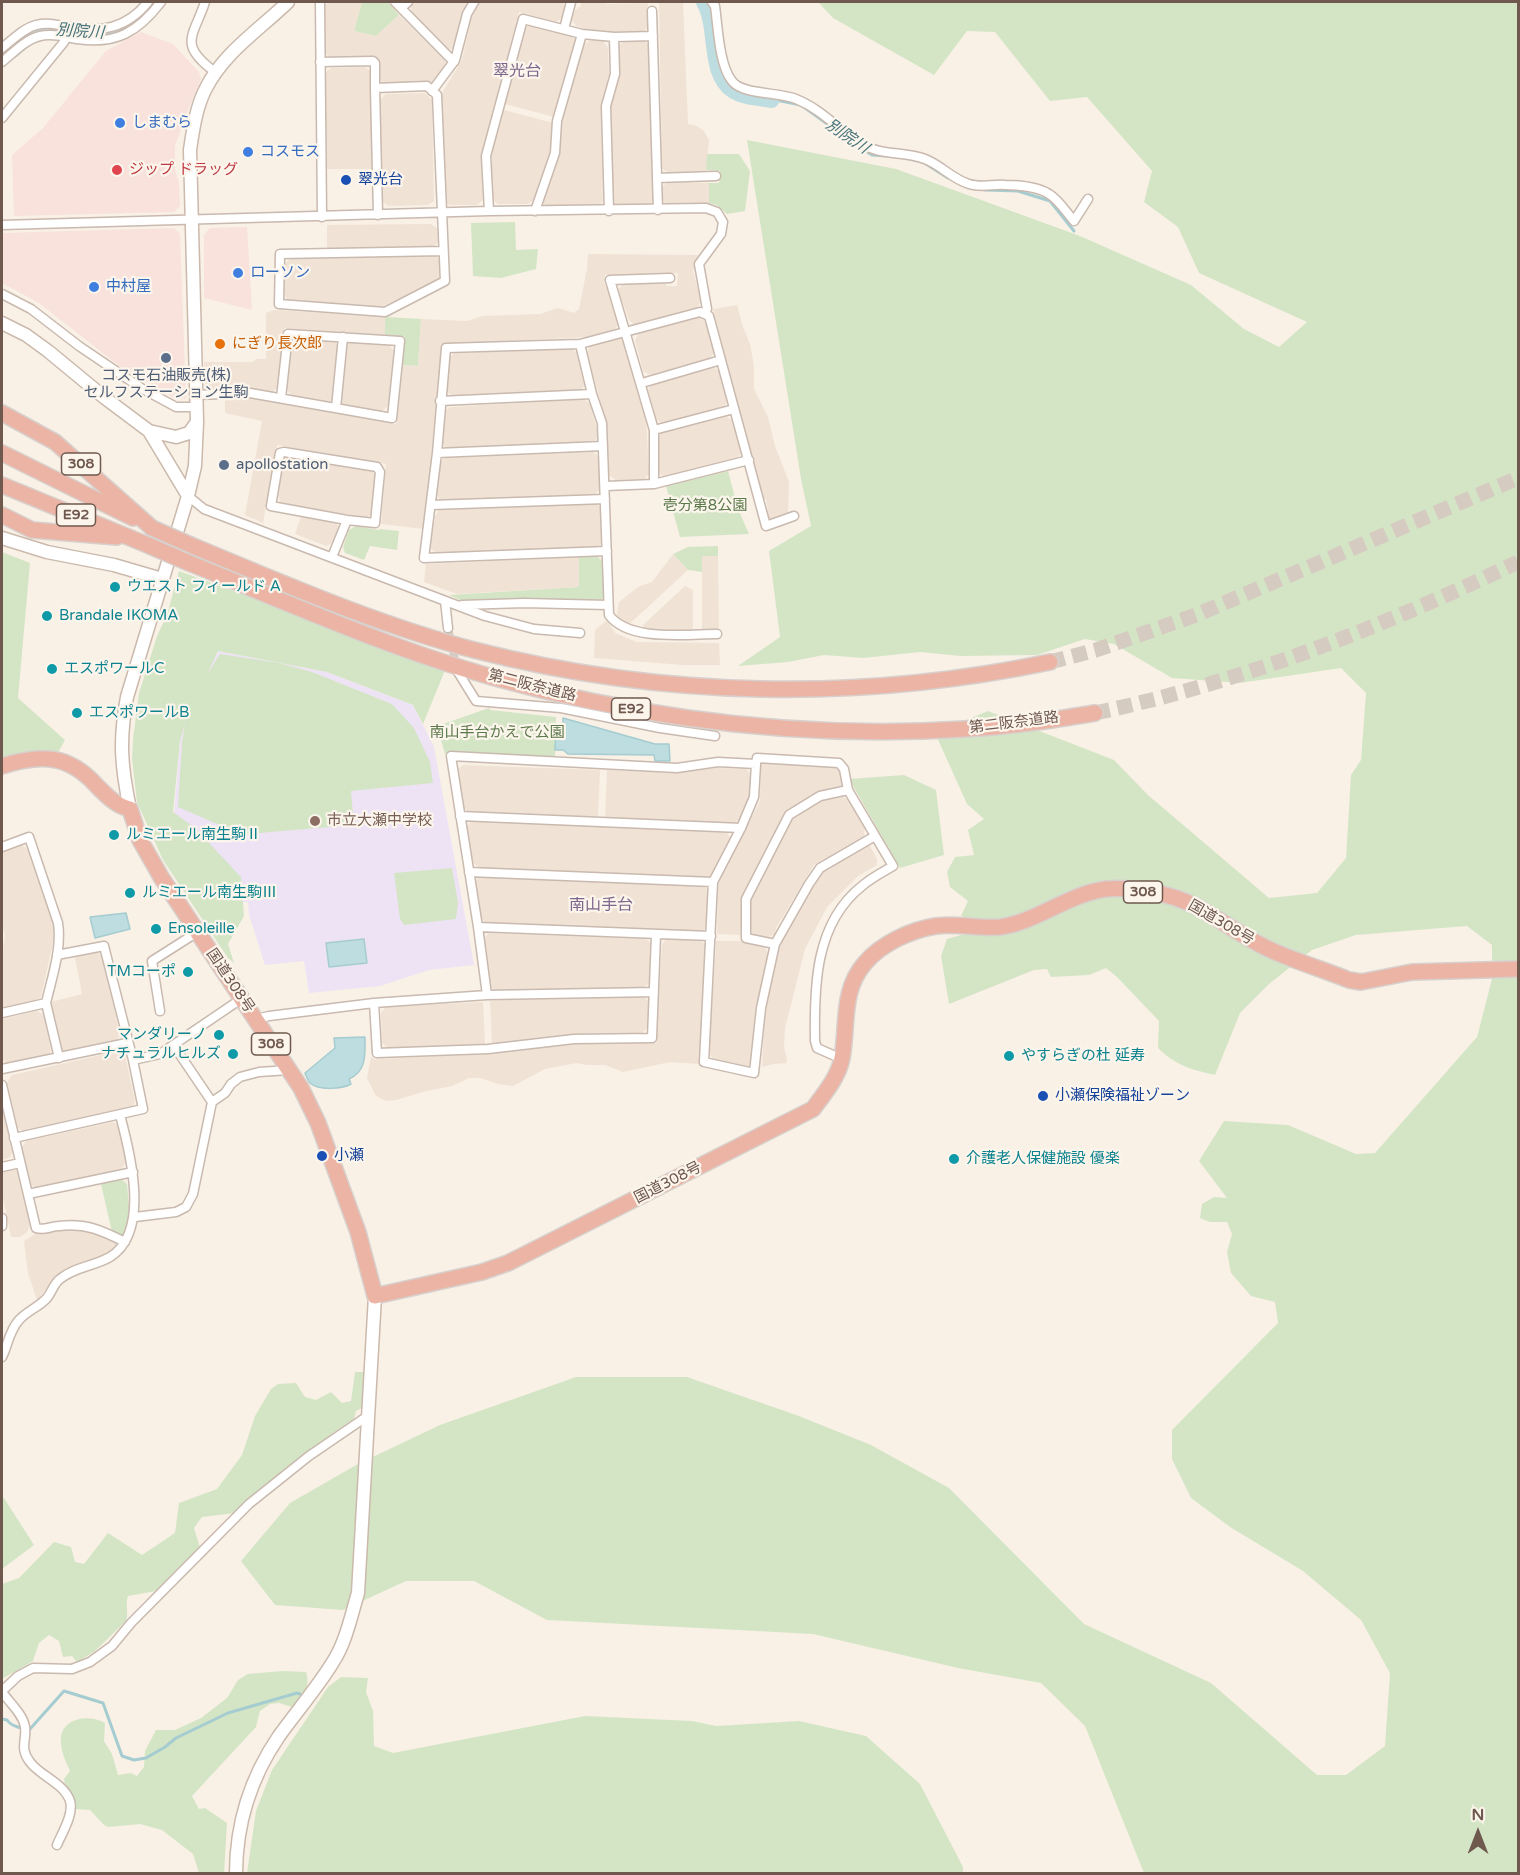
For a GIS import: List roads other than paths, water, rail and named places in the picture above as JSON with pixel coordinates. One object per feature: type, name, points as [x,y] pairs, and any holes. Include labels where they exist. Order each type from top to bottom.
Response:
[{"type":"highway","name":"308","points":[[2,413],[55,442],[152,528]]},
{"type":"highway","name":"第二阪奈道路","points":[[2,453],[152,528],[312,595],[393,625],[473,650],[546,666],[615,678],[688,686],[761,690],[839,689],[935,681],[1007,671],[1050,662]]},
{"type":"highway","name":"第二阪奈道路","points":[[2,485],[385,641],[479,673],[565,696],[639,711],[757,727],[822,731],[902,732],[966,729],[1095,713]]},
{"type":"highway","points":[[2,515],[32,530],[132,538]]},
{"type":"highway","points":[[2,766],[40,757],[71,764],[86,774],[106,796],[123,808],[130,809]]},
{"type":"highway","name":"国道308号","points":[[130,809],[140,840],[150,859],[196,933],[301,1088],[318,1123],[358,1232],[375,1296],[482,1272],[508,1263],[813,1109],[842,1059],[847,997],[864,963],[882,948],[904,936],[936,926],[992,927],[1012,924],[1084,894],[1103,890],[1137,891],[1184,902],[1206,912],[1246,938],[1275,952],[1350,980],[1361,982],[1412,972],[1518,969]]},
{"type":"street","points":[[2,48],[35,25],[56,24],[69,27],[112,28],[131,19],[148,2]]},
{"type":"street","points":[[2,62],[33,38],[55,35],[104,41],[119,36],[137,28],[161,2]]},
{"type":"street","points":[[205,2],[191,34],[192,44],[205,65],[215,72]]},
{"type":"street","points":[[130,809],[122,770],[123,719],[195,466],[197,422],[190,219],[191,140],[200,103],[215,72],[231,53],[288,2]]},
{"type":"street","points":[[320,2],[322,217]]},
{"type":"street","points":[[432,91],[454,62],[467,14],[474,2]]},
{"type":"street","points":[[564,29],[571,2]]},
{"type":"street","points":[[712,2],[715,6],[724,63],[733,83],[741,88],[796,99],[818,111],[872,150],[909,154],[927,160],[954,178],[969,184],[986,186],[1005,184],[1034,188],[1049,194],[1074,221],[1088,199]]},
{"type":"street","points":[[401,4],[454,62]]},
{"type":"street","points":[[652,11],[658,210]]},
{"type":"street","points":[[489,212],[486,156],[523,19],[582,34],[614,37],[653,36]]},
{"type":"street","points":[[2,118],[67,37],[69,27]]},
{"type":"street","points":[[535,211],[555,153],[557,121],[582,34]]},
{"type":"street","points":[[609,211],[606,106],[615,74],[614,37]]},
{"type":"street","points":[[320,62],[375,63],[378,215]]},
{"type":"street","points":[[375,88],[427,86],[437,95],[444,282],[385,312],[279,304],[280,254],[442,251]]},
{"type":"street","points":[[657,178],[716,176]]},
{"type":"street","points":[[2,225],[706,208],[717,212],[723,222],[721,234],[699,264],[707,309],[705,314]]},
{"type":"street","points":[[654,484],[654,430],[610,280],[670,278]]},
{"type":"street","points":[[2,294],[31,309],[141,388],[176,407],[196,401],[250,393],[392,418],[400,341],[288,334],[281,398]]},
{"type":"street","points":[[607,551],[424,558],[437,453],[446,348],[580,344],[700,312],[705,314],[709,316],[766,526],[794,516]]},
{"type":"street","points":[[2,323],[26,335],[149,431],[188,496],[204,509],[485,616],[534,629],[580,633]]},
{"type":"street","points":[[336,408],[343,337]]},
{"type":"street","points":[[580,344],[592,394],[603,423],[609,615],[616,624],[645,633],[717,634]]},
{"type":"street","points":[[642,383],[721,360]]},
{"type":"street","points":[[440,401],[592,394]]},
{"type":"street","points":[[654,430],[734,410]]},
{"type":"street","points":[[149,431],[176,437],[189,433],[197,422]]},
{"type":"street","points":[[437,453],[603,446]]},
{"type":"street","points":[[280,453],[377,467],[380,472],[375,523],[347,520],[271,506],[280,453]]},
{"type":"street","points":[[606,486],[654,484],[748,460]]},
{"type":"street","points":[[431,505],[605,499]]},
{"type":"street","points":[[332,557],[347,520]]},
{"type":"street","points":[[2,538],[48,552],[114,565],[162,579]]},
{"type":"street","points":[[445,601],[448,628]]},
{"type":"street","points":[[457,606],[524,603],[608,604]]},
{"type":"street","points":[[458,672],[476,701],[561,708],[660,728],[715,736]]},
{"type":"street","points":[[486,995],[478,927],[451,756],[677,768],[718,762],[756,764]]},
{"type":"street","points":[[842,1059],[817,1048],[815,1041],[819,955],[833,920],[842,908],[862,886],[893,866],[848,790],[844,769],[839,763],[757,758],[754,797],[713,882],[704,1062],[754,1073],[761,1008],[775,944],[820,868],[875,836]]},
{"type":"street","points":[[775,944],[746,938],[746,899],[789,815],[820,796],[848,790]]},
{"type":"street","points":[[460,816],[741,828]]},
{"type":"street","points":[[2,847],[29,837],[58,922],[57,955],[46,1003],[59,1058]]},
{"type":"street","points":[[469,872],[713,882]]},
{"type":"street","points":[[478,927],[711,936]]},
{"type":"street","points":[[160,1011],[152,961],[196,933]]},
{"type":"street","points":[[374,1003],[377,1053],[466,1050],[574,1039],[652,1038],[656,935]]},
{"type":"street","points":[[14,1138],[143,1109],[104,946],[57,955]]},
{"type":"street","points":[[256,1020],[269,1016],[374,1003],[486,995],[654,992]]},
{"type":"street","points":[[133,1060],[159,1054],[174,1046],[242,999]]},
{"type":"street","points":[[2,1013],[46,1003]]},
{"type":"street","points":[[2,1069],[127,1043]]},
{"type":"street","points":[[174,1046],[212,1102]]},
{"type":"street","points":[[135,1217],[176,1212],[186,1207],[193,1194],[212,1102],[225,1093],[240,1077],[259,1072],[289,1070]]},
{"type":"street","points":[[2,1085],[36,1228],[43,1230],[56,1226],[80,1225],[99,1229],[124,1242]]},
{"type":"street","points":[[2,1357],[13,1327],[20,1318],[47,1299],[59,1279],[112,1257],[124,1242],[135,1217],[133,1172],[129,1146],[120,1115]]},
{"type":"street","points":[[2,1167],[20,1163]]},
{"type":"street","points":[[28,1194],[133,1172]]},
{"type":"street","points":[[2,1218],[2,1226]]},
{"type":"street","points":[[236,1874],[238,1833],[258,1773],[279,1736],[335,1660],[358,1593],[375,1296]]},
{"type":"street","points":[[57,1845],[71,1810],[70,1801],[58,1785],[35,1769],[28,1759],[23,1746],[26,1729],[24,1722],[2,1691],[18,1676],[33,1668],[72,1669],[90,1662],[112,1646],[131,1623],[249,1504],[309,1456],[369,1415]]},
{"type":"water","points":[[563,718],[655,744],[669,744],[670,761],[655,761],[654,755],[568,754],[563,750],[555,750],[556,724],[563,725]]},
{"type":"water","points":[[126,913],[130,929],[95,938],[90,917]]},
{"type":"water","points":[[364,939],[367,963],[329,967],[326,943]]},
{"type":"water","points":[[365,1037],[364,1061],[355,1076],[349,1079],[351,1084],[330,1088],[314,1086],[310,1083],[305,1073],[335,1048],[334,1038]]},
{"type":"waterway","name":"別院川","points":[[11,50],[30,35],[41,30],[53,29],[94,34],[116,32],[135,23],[155,2]]},
{"type":"waterway","name":"別院川","points":[[705,2],[712,24],[717,61],[726,82],[742,94],[771,99]]},
{"type":"waterway","name":"別院川","points":[[771,99],[801,105],[837,131]]},
{"type":"waterway","name":"別院川","points":[[854,144],[872,155],[887,156]]},
{"type":"waterway","name":"別院川","points":[[905,158],[923,162],[948,178]]},
{"type":"waterway","name":"別院川","points":[[985,190],[1018,191],[1050,201],[1074,231]]},
{"type":"waterway","points":[[2,1719],[17,1727],[30,1729],[64,1691],[103,1703],[122,1756],[134,1760],[146,1758],[176,1738],[228,1713],[300,1694]]},
{"type":"tunnel","points":[[1050,662],[1096,650],[1196,615],[1518,478]]},
{"type":"tunnel","points":[[1095,713],[1258,669],[1415,609],[1518,562]]},
{"type":"tunnel","points":[[448,628],[457,669]]},
{"type":"place","name":"しまむら","points":[[120,123]]},
{"type":"place","name":"コスモス","points":[[248,152]]},
{"type":"place","name":"ジップ ドラッグ","points":[[117,170]]},
{"type":"place","name":"翠光台","points":[[346,180]]},
{"type":"place","name":"ローソン","points":[[238,273]]},
{"type":"place","name":"中村屋","points":[[94,287]]},
{"type":"place","name":"にぎり長次郎","points":[[220,344]]},
{"type":"place","name":"コスモ石油販売(株) セルフステーション生駒","points":[[166,358]]},
{"type":"place","name":"apollostation","points":[[224,465]]},
{"type":"place","name":"ウエスト フィールド A","points":[[115,587]]},
{"type":"place","name":"Brandale IKOMA","points":[[47,616]]},
{"type":"place","name":"エスポワールC","points":[[52,669]]},
{"type":"place","name":"エスポワールB","points":[[77,713]]},
{"type":"place","name":"市立大瀬中学校","points":[[315,821]]},
{"type":"place","name":"ルミエール南生駒Ⅱ","points":[[114,835]]},
{"type":"place","name":"ルミエール南生駒Ⅲ","points":[[130,893]]},
{"type":"place","name":"Ensoleille","points":[[156,929]]},
{"type":"place","name":"TMコーポ","points":[[188,972]]},
{"type":"place","name":"マンダリーノ","points":[[219,1035]]},
{"type":"place","name":"ナチュラルヒルズ","points":[[233,1054]]},
{"type":"place","name":"やすらぎの杜 延寿","points":[[1009,1056]]},
{"type":"place","name":"小瀬保険福祉ゾーン","points":[[1043,1096]]},
{"type":"place","name":"小瀬","points":[[322,1156]]},
{"type":"place","name":"介護老人保健施設 優楽","points":[[954,1159]]},
{"type":"district","name":"翠光台","points":[[517,72]]},
{"type":"district","name":"南山手台","points":[[601,906]]},
{"type":"park label","name":"壱分第8公園","points":[[705,506]]},
{"type":"park label","name":"南山手台かえで公園","points":[[497,733]]}]
